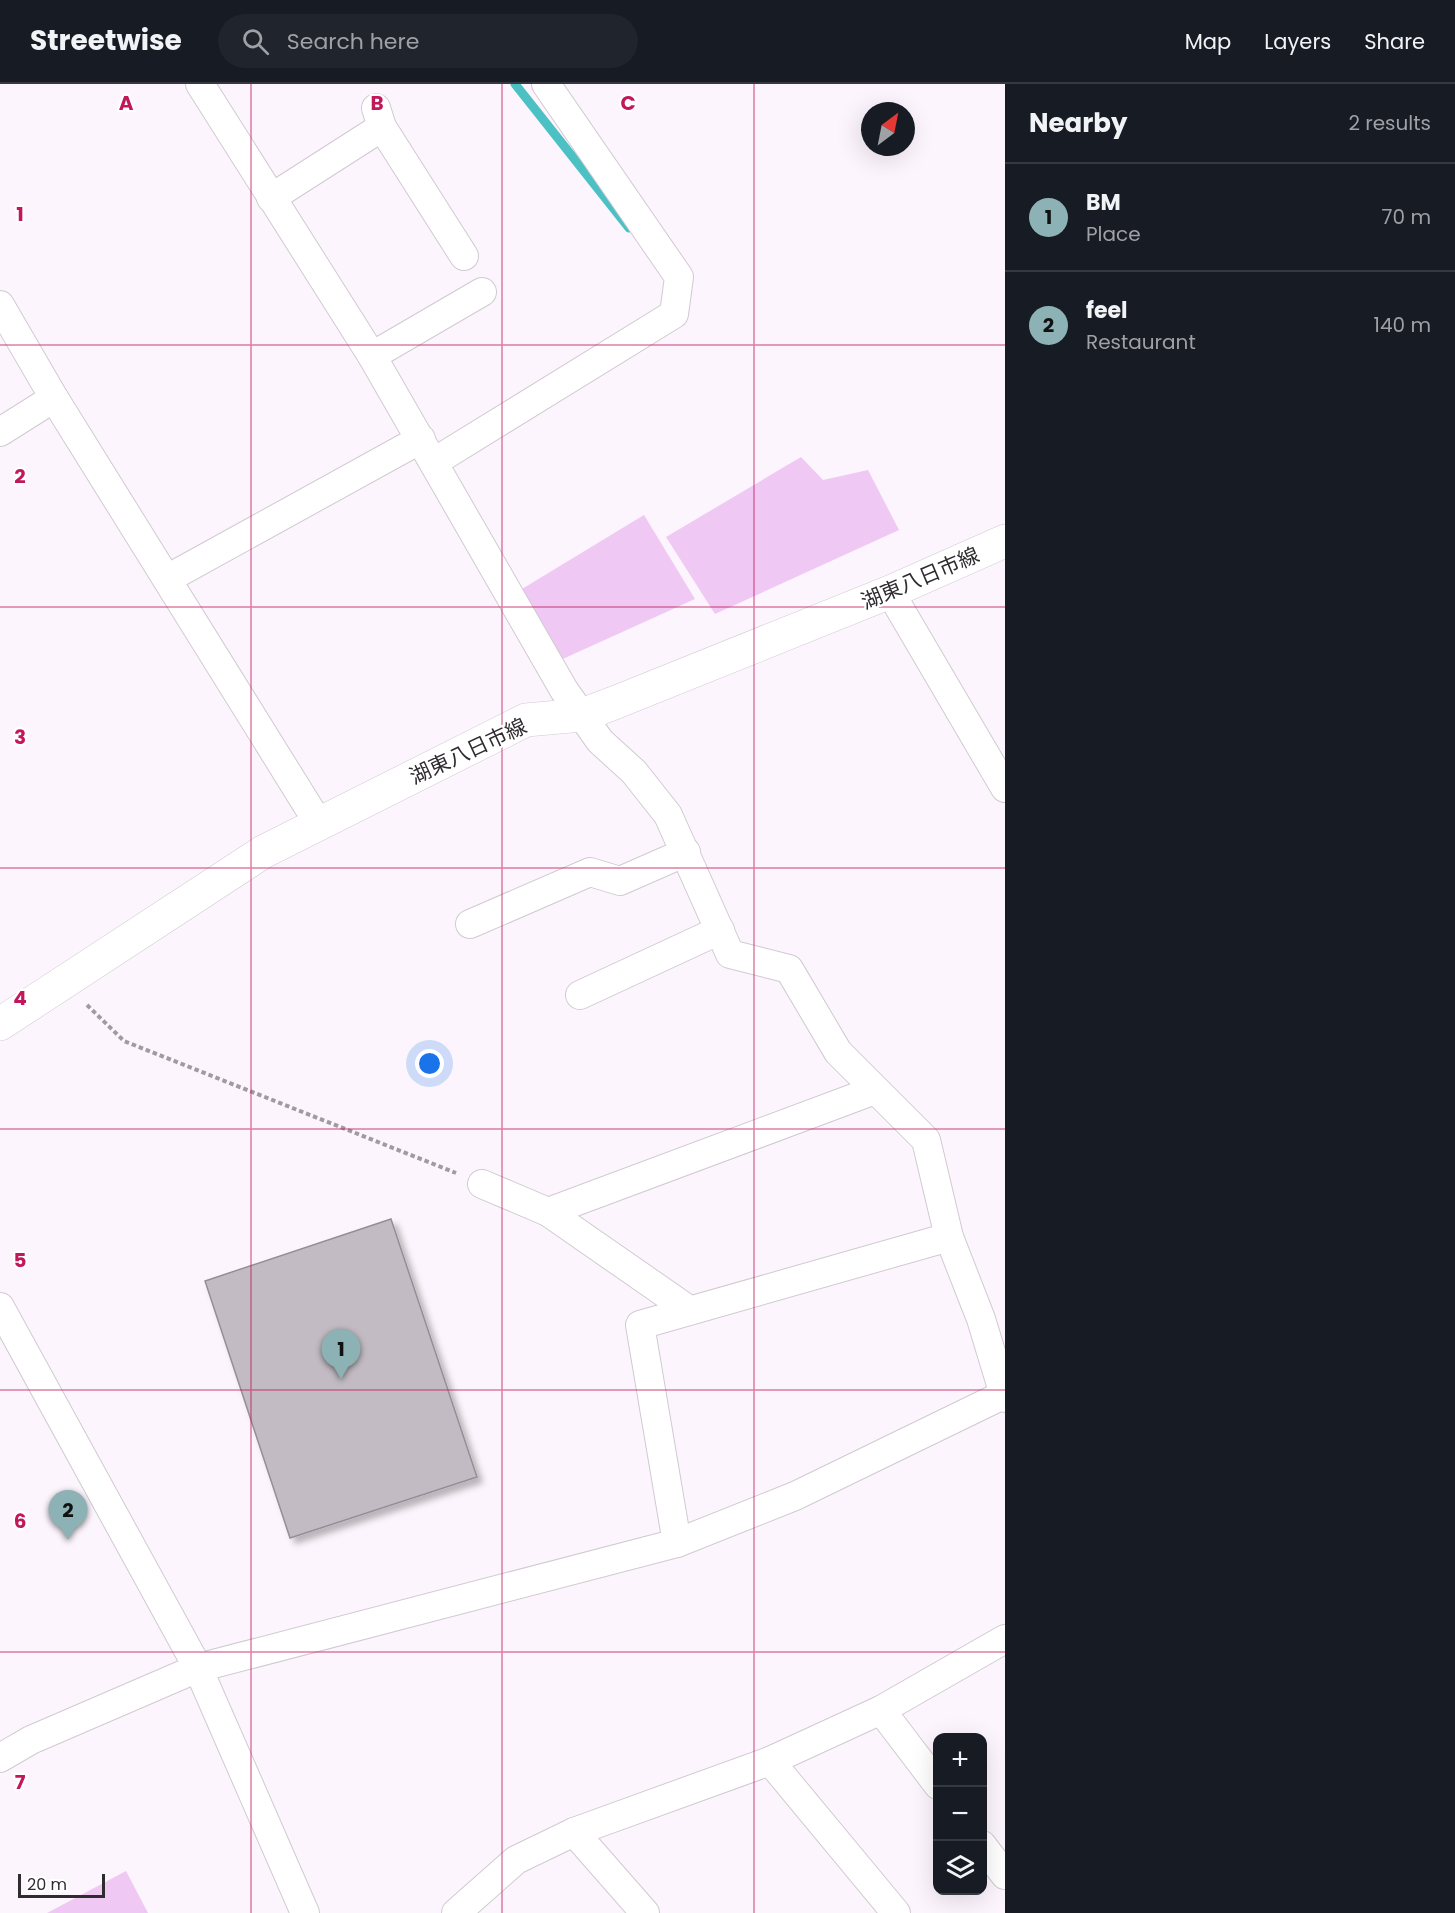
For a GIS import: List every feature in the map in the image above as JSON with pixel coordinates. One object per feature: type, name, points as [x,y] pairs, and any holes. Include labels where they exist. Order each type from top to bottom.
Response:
[{"type":"main road","name":"湖東八日市線","points":[[0,1024],[263,852],[526,720],[582,715],[890,592],[1005,541]]},
{"type":"street","points":[[0,1758],[31,1740],[198,1668],[677,1543],[795,1496],[1004,1396],[981,1319],[949,1237],[926,1140],[838,1052],[789,969],[730,954],[668,815],[634,772],[600,741],[564,690],[372,356],[201,84]]},
{"type":"street","points":[[167,579],[427,451],[674,314],[679,277],[546,84]]},
{"type":"street","points":[[271,198],[379,118],[464,255]]},
{"type":"street","points":[[372,356],[482,292]]},
{"type":"street","points":[[0,305],[54,398],[319,824]]},
{"type":"street","points":[[0,432],[54,398]]},
{"type":"street","points":[[890,592],[1005,788]]},
{"type":"street","points":[[470,924],[590,872],[620,881],[686,852]]},
{"type":"street","points":[[580,995],[720,930]]},
{"type":"street","points":[[548,1212],[875,1090]]},
{"type":"street","points":[[482,1184],[548,1212],[689,1310]]},
{"type":"street","points":[[677,1543],[640,1325],[949,1237]]},
{"type":"street","points":[[0,1306],[198,1668],[305,1913]]},
{"type":"street","points":[[456,1913],[516,1860],[574,1832],[770,1761],[881,1710],[1005,1639]]},
{"type":"street","points":[[881,1710],[933,1778]]},
{"type":"street","points":[[770,1761],[896,1913]]},
{"type":"street","points":[[574,1832],[645,1913]]},
{"type":"street","points":[[987,1852],[1005,1875]]},
{"type":"path","points":[[84,1002],[124,1041],[482,1184]]},
{"type":"shaded area","points":[[801,457],[823,480],[868,470],[899,530],[715,614],[666,537]]},
{"type":"shaded area","points":[[644,515],[695,599],[556,662],[517,592]]},
{"type":"shaded area","points":[[126,1871],[148,1913],[47,1913]]},
{"type":"building","points":[[391,1219],[477,1477],[290,1538],[205,1281]]},
{"type":"waterway","points":[[515,84],[629,228]]},
{"type":"place","name":"BM","points":[[341,1379]]},
{"type":"place","name":"feel","points":[[68,1540]]}]
